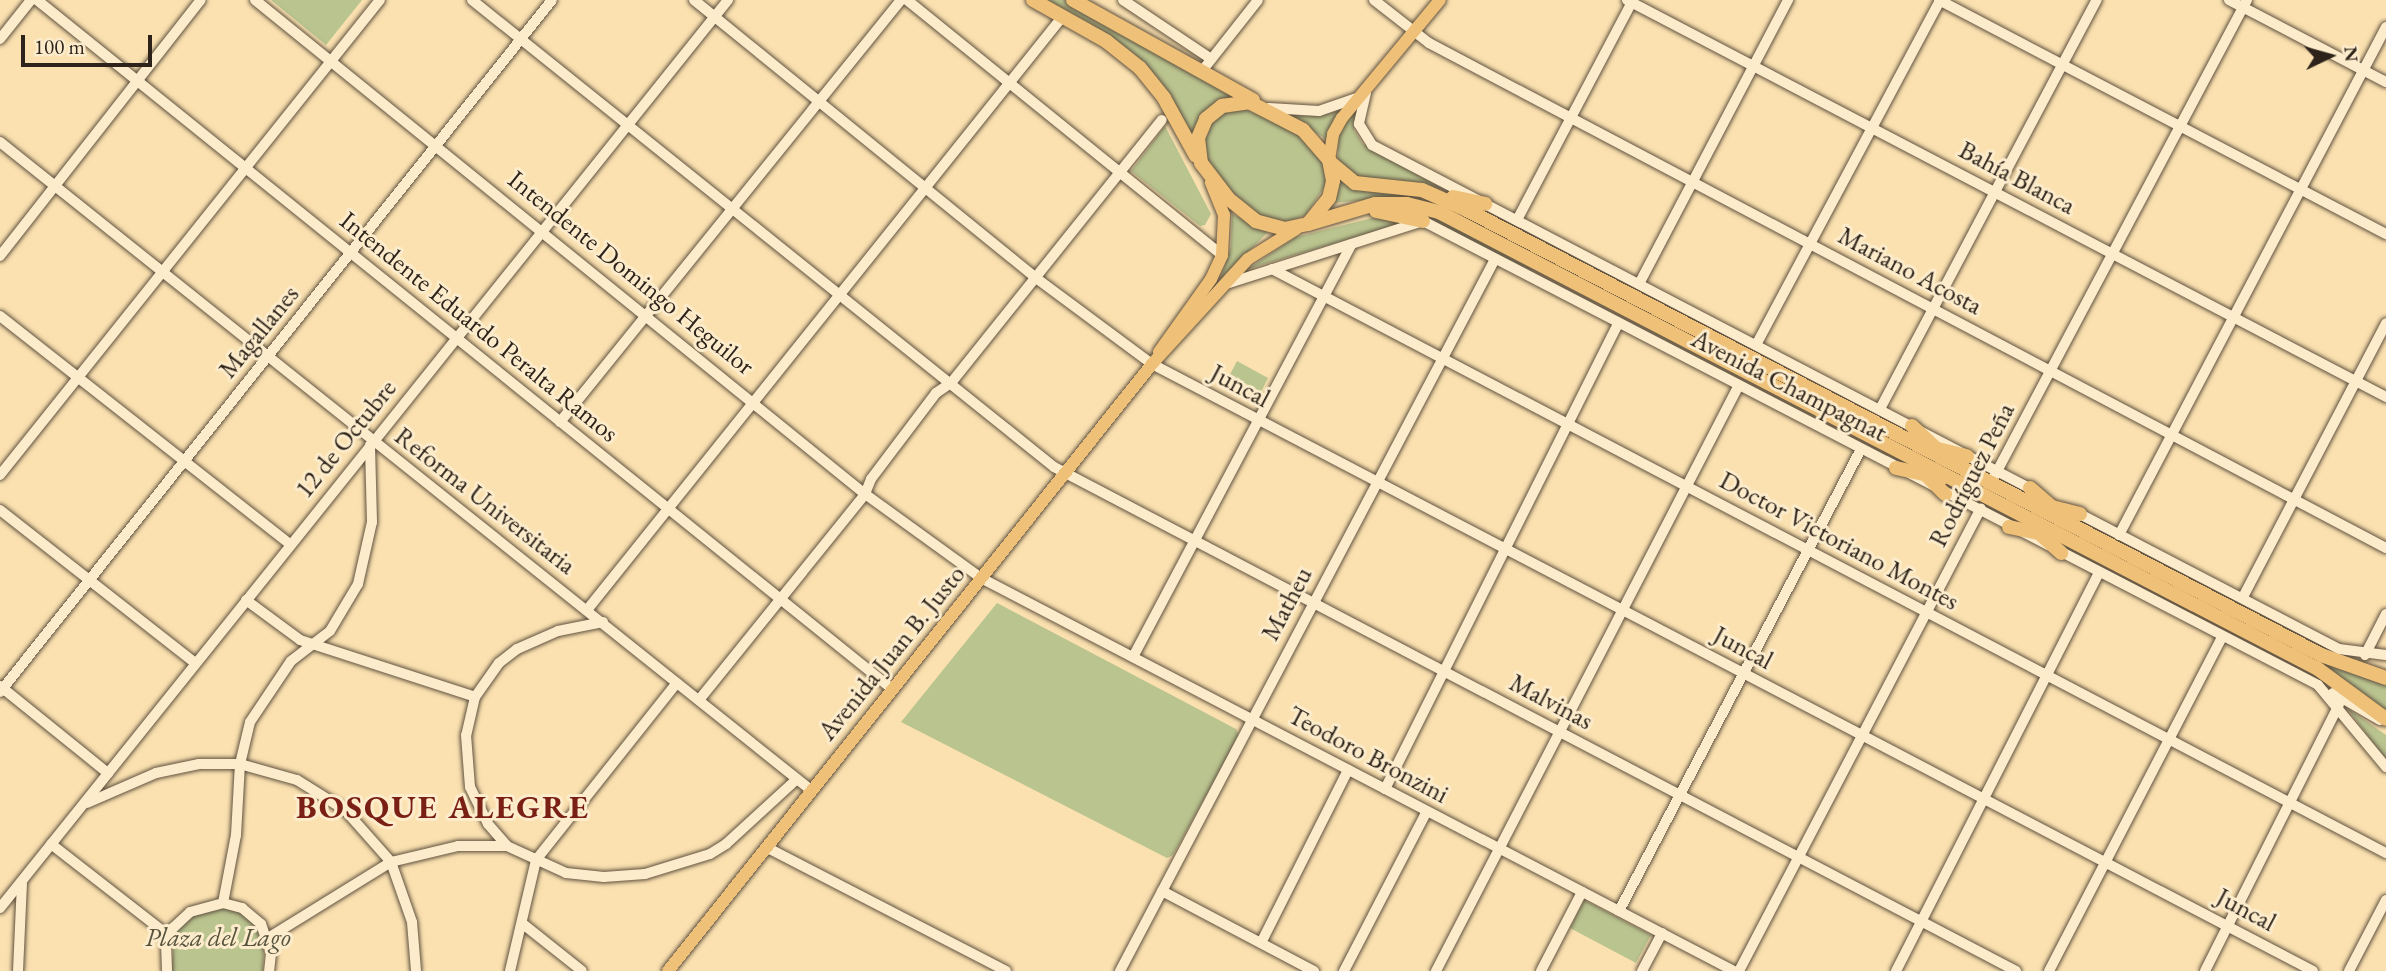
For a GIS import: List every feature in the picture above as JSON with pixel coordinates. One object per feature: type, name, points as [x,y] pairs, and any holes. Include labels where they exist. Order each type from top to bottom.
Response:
[{"type":"highway","points":[[1034,0],[1063,16],[1140,68],[1164,98],[1203,168],[1235,206],[1256,221],[1272,228],[1303,226],[1329,198],[1330,161],[1311,137],[1265,106],[1076,1]]},
{"type":"highway","points":[[1203,168],[1198,138],[1210,114],[1231,103],[1265,106]]},
{"type":"highway","name":"Avenida Champagnat","points":[[1330,161],[1355,183],[1422,190],[1908,447]]},
{"type":"highway","points":[[1422,190],[1485,204]]},
{"type":"highway","name":"Avenida Champagnat","points":[[1303,226],[1354,208],[1408,204],[1439,212],[1908,447],[1960,467],[2321,655],[2386,678]]},
{"type":"highway","points":[[1354,208],[1423,221]]},
{"type":"highway","points":[[1912,426],[1960,467]]},
{"type":"highway","points":[[1908,447],[1936,448]]},
{"type":"highway","points":[[1908,447],[1927,476],[1945,494]]},
{"type":"highway","points":[[1896,468],[1927,476],[1960,467]]},
{"type":"highway","points":[[2024,500],[2053,508],[2074,527]]},
{"type":"highway","points":[[2024,500],[2039,533],[2061,554]]},
{"type":"highway","points":[[2009,527],[2039,533],[2074,527]]},
{"type":"highway","name":"Avenida Champagnat","points":[[2074,527],[2326,674],[2386,721]]},
{"type":"main road","points":[[1330,161],[1337,125],[1440,0]]},
{"type":"main road","name":"Avenida Juan B. Justo","points":[[1152,364],[1168,335],[1212,279],[1222,255],[1224,215],[1203,168]]},
{"type":"main road","name":"Avenida Juan B. Justo","points":[[668,971],[1152,364],[1259,250],[1303,226]]},
{"type":"street","points":[[0,38],[30,0]]},
{"type":"street","name":"Intendente Eduardo Peralta Ramos","points":[[37,0],[892,689]]},
{"type":"street","points":[[0,256],[201,0]]},
{"type":"street","name":"Intendente Domingo Heguilor","points":[[255,0],[755,402],[865,494],[981,578]]},
{"type":"street","points":[[0,475],[380,0]]},
{"type":"street","name":"Malvinas","points":[[472,0],[1065,473],[2016,971]]},
{"type":"street","name":"Magallanes","points":[[1,689],[552,0]]},
{"type":"street","name":"Juncal","points":[[694,0],[1036,278],[1152,364],[2313,971]]},
{"type":"street","name":"12 de Octubre","points":[[0,908],[290,544],[458,341],[729,0]]},
{"type":"street","points":[[560,422],[649,317],[901,0]]},
{"type":"street","points":[[907,0],[1122,171],[1222,255]]},
{"type":"street","points":[[1123,0],[1211,59]]},
{"type":"street","points":[[1202,71],[1258,0]]},
{"type":"street","name":"Mariano Acosta","points":[[1374,0],[1429,43],[2386,548]]},
{"type":"street","points":[[1639,284],[1788,0]]},
{"type":"street","points":[[1756,345],[1939,0],[2386,234]]},
{"type":"street","points":[[1880,409],[2097,0]]},
{"type":"street","points":[[2229,0],[2245,4],[2386,82]]},
{"type":"street","points":[[1517,220],[1630,1]]},
{"type":"street","name":"Bahía Blanca","points":[[1630,1],[2386,397]]},
{"type":"street","name":"Rodríguez Peña","points":[[1736,971],[1799,858],[1980,512],[1991,483],[2245,4]]},
{"type":"street","points":[[587,610],[1063,16]]},
{"type":"street","points":[[2119,535],[2386,27]]},
{"type":"street","points":[[1265,106],[1327,110],[1367,90]]},
{"type":"street","name":"Avenida Champagnat","points":[[1367,90],[1359,124],[1367,142],[1912,426],[1960,467]]},
{"type":"street","points":[[699,700],[865,494],[871,479],[936,393],[951,383],[1162,120]]},
{"type":"street","name":"Reforma Universitaria","points":[[0,142],[268,356],[372,443],[603,622],[811,790]]},
{"type":"street","points":[[1226,284],[1423,221]]},
{"type":"street","name":"Avenida Champagnat","points":[[1423,221],[1738,387],[2386,721]]},
{"type":"street","points":[[1133,657],[1352,244]]},
{"type":"street","name":"Matheu","points":[[1120,971],[1495,258]]},
{"type":"street","name":"Doctor Victoriano Montes","points":[[1272,269],[2386,853]]},
{"type":"street","points":[[0,316],[290,544]]},
{"type":"street","points":[[2243,597],[2386,323]]},
{"type":"street","points":[[1385,789],[1618,324]]},
{"type":"street","points":[[1436,971],[1620,609],[1738,387]]},
{"type":"street","points":[[223,903],[236,835],[240,764],[259,702],[291,661],[339,619],[364,565],[372,522],[372,443]]},
{"type":"street","points":[[1619,911],[1741,672],[1860,450]]},
{"type":"street","name":"Avenida Champagnat","points":[[2024,500],[2074,527],[2119,535],[2386,672]]},
{"type":"street","points":[[0,510],[195,663]]},
{"type":"street","points":[[1896,971],[2099,573]]},
{"type":"street","name":"Teodoro Bronzini","points":[[981,578],[1736,971]]},
{"type":"street","points":[[246,600],[288,632],[313,644],[475,697]]},
{"type":"street","points":[[2365,655],[2386,614]]},
{"type":"street","points":[[507,846],[483,815],[470,787],[466,735],[475,697],[499,663],[517,649],[558,631],[603,622]]},
{"type":"street","points":[[2049,971],[2223,636]]},
{"type":"street","name":"Avenida Champagnat","points":[[2339,649],[2365,655],[2386,655]]},
{"type":"street","points":[[510,971],[536,860],[677,682]]},
{"type":"street","name":"Avenida Champagnat","points":[[2318,685],[2339,705],[2386,767]]},
{"type":"street","points":[[1,689],[108,773]]},
{"type":"street","points":[[2204,971],[2339,705]]},
{"type":"street","points":[[81,807],[156,772],[199,764],[240,764],[297,779],[329,798],[358,822],[391,862],[412,922],[416,971]]},
{"type":"street","points":[[1261,943],[1348,770]]},
{"type":"street","points":[[268,938],[391,862],[458,846],[507,846],[536,860],[585,877],[663,870],[726,844],[797,779]]},
{"type":"street","points":[[1343,971],[1427,811]]},
{"type":"street","points":[[51,844],[169,936]]},
{"type":"street","points":[[766,847],[1006,971]]},
{"type":"street","points":[[18,971],[22,880]]},
{"type":"street","points":[[1162,891],[1314,971]]},
{"type":"street","points":[[1541,971],[1582,892]]},
{"type":"street","points":[[2349,971],[2386,900]]},
{"type":"street","points":[[167,971],[169,936],[190,912],[223,903],[250,914],[268,938],[269,971]]},
{"type":"street","points":[[523,924],[582,971]]},
{"type":"street","points":[[1642,971],[1662,933]]},
{"type":"green space","points":[[271,0],[362,0],[326,45]]},
{"type":"green space","points":[[1042,0],[1066,0],[1236,94],[1200,116],[1191,136],[1167,95]]},
{"type":"green space","points":[[1356,108],[1354,130],[1363,144],[1445,190],[1400,181],[1363,181],[1338,160],[1338,133]]},
{"type":"green space","points":[[1244,109],[1290,128],[1321,154],[1327,183],[1306,215],[1287,222],[1260,218],[1240,202],[1207,160],[1205,134],[1212,120],[1223,112]]},
{"type":"green space","points":[[1344,109],[1326,139],[1288,115],[1320,116]]},
{"type":"green space","points":[[1165,126],[1211,214],[1205,225],[1200,226],[1131,171]]},
{"type":"green space","points":[[1338,177],[1438,201],[1985,484],[1981,488],[1471,223],[1389,198],[1333,203]]},
{"type":"green space","points":[[1401,208],[1424,211],[1534,270],[1530,270]]},
{"type":"green space","points":[[1232,214],[1268,232],[1220,280],[1231,246]]},
{"type":"green space","points":[[1372,218],[1406,222],[1248,269],[1296,237]]},
{"type":"green space","points":[[1237,361],[1268,378],[1261,392],[1237,379],[1227,380]]},
{"type":"green space","points":[[1997,491],[2337,668],[2386,685],[2386,712],[2334,672],[1995,495]]},
{"type":"green space","points":[[997,603],[1236,729],[1239,736],[1173,855],[1167,858],[901,722]]},
{"type":"green space","points":[[2347,708],[2386,735],[2386,760]]},
{"type":"green space","points":[[1584,900],[1651,935],[1636,963],[1570,928]]},
{"type":"green space","name":"Plaza del Lago","points":[[214,906],[239,911],[255,925],[264,945],[263,971],[172,971],[174,934],[187,918]]},
{"type":"district","name":"BOSQUE ALEGRE","points":[[443,807]]}]
